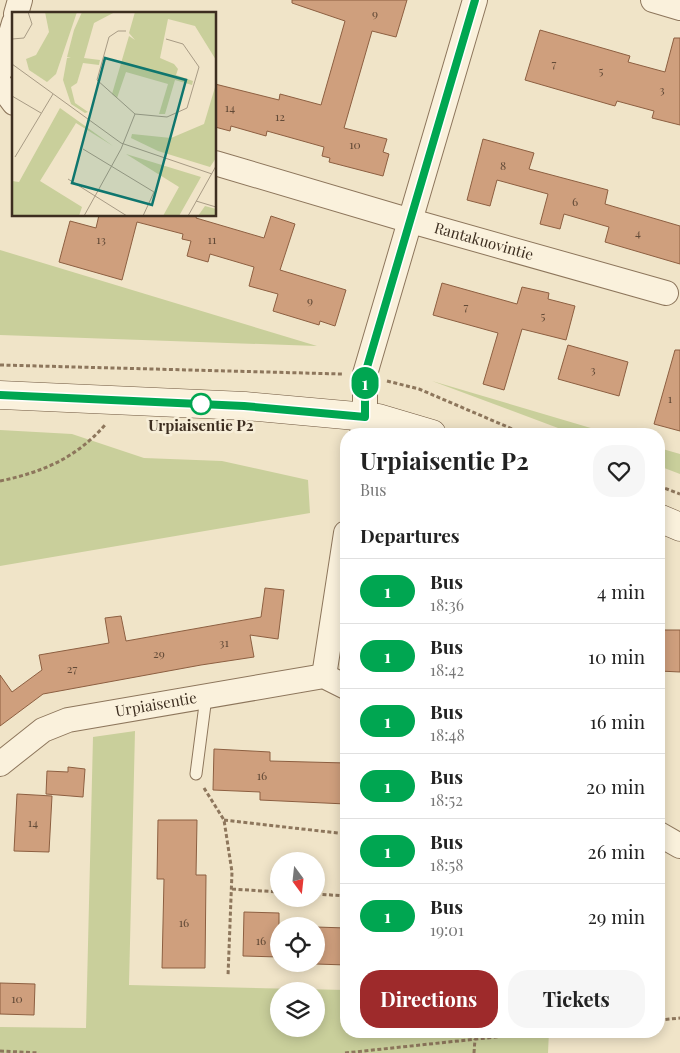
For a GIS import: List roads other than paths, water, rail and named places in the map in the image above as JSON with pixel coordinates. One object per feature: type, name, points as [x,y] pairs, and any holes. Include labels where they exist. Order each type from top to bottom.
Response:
[{"type":"street","points":[[363,425],[365,374],[475,0]]},
{"type":"street","points":[[653,0],[680,8]]},
{"type":"street","points":[[0,71],[12,30]]},
{"type":"street","points":[[0,84],[12,101]]},
{"type":"street","name":"Rantakuovintie","points":[[216,163],[666,293]]},
{"type":"street","points":[[0,395],[244,406],[363,425],[378,418],[412,428]]},
{"type":"street","points":[[665,521],[680,527]]},
{"type":"street","points":[[340,571],[324,676],[340,684]]},
{"type":"street","name":"Urpiaisentie","points":[[0,764],[43,730],[68,720],[324,676]]},
{"type":"street","points":[[665,837],[680,846]]},
{"type":"lane","points":[[196,774],[206,697]]},
{"type":"place","name":"Urpiaisentie P2","points":[[201,404]]}]
